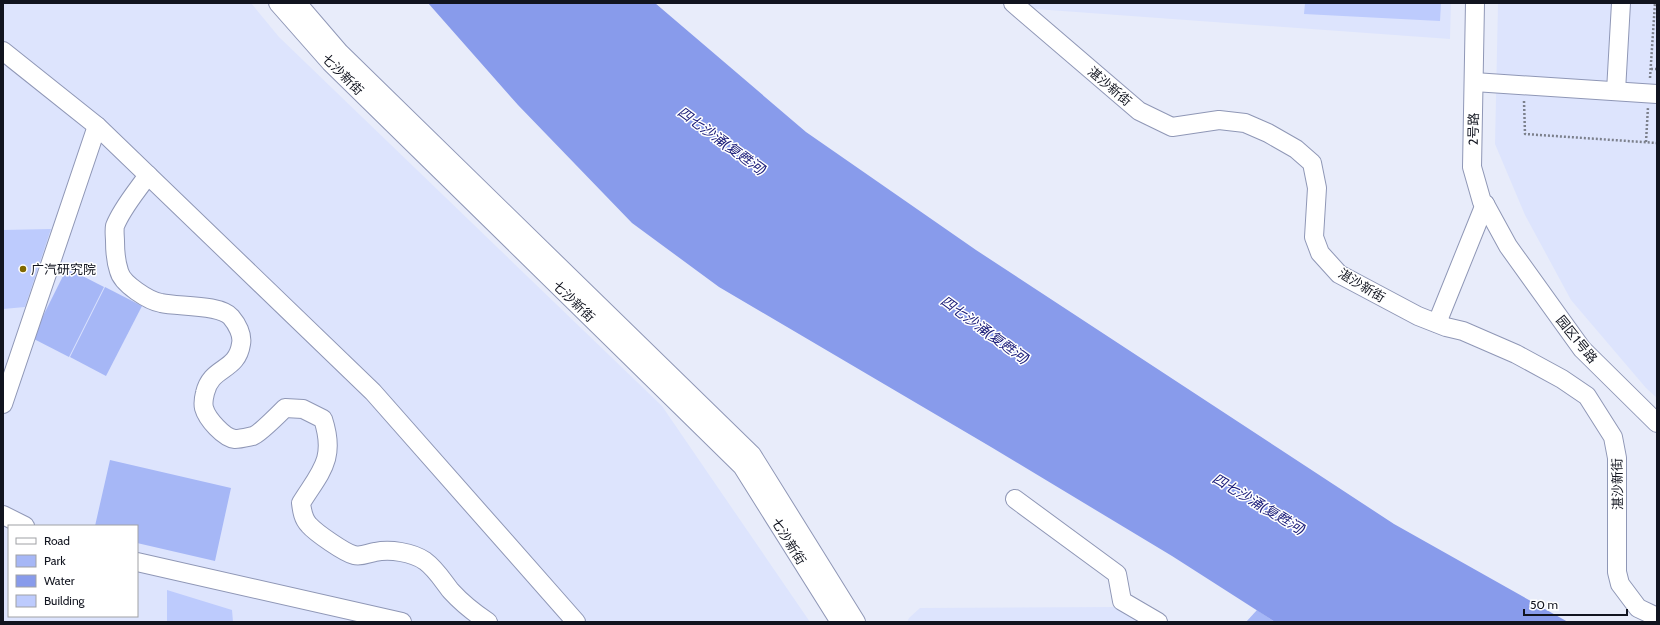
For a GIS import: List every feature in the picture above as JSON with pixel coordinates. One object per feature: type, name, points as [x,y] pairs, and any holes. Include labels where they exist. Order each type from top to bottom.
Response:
[{"type":"street","name":"七沙新街","points":[[278,3],[330,62],[742,466],[840,622]]},
{"type":"street","name":"七沙新街","points":[[297,3],[340,52],[752,455],[856,622]]},
{"type":"street","name":"湛沙新街","points":[[1013,3],[1139,111],[1172,127],[1219,120],[1245,123],[1268,133],[1296,149],[1312,163],[1317,188],[1314,236],[1320,252],[1339,274],[1397,306],[1436,323],[1463,331],[1516,354],[1562,379],[1587,396],[1613,437],[1618,458],[1616,572],[1620,584],[1638,608],[1657,617]]},
{"type":"street","name":"2号路","points":[[1475,3],[1472,167],[1482,202],[1485,204],[1508,246]]},
{"type":"street","points":[[1616,91],[1621,3]]},
{"type":"street","points":[[3,50],[97,126],[372,392],[576,622]]},
{"type":"street","points":[[1474,82],[1653,93]]},
{"type":"street","points":[[3,404],[97,126]]},
{"type":"street","points":[[148,175],[126,206],[115,227],[115,250],[119,273],[129,285],[160,303],[214,309],[230,315],[239,328],[242,343],[238,356],[231,365],[217,372],[210,380],[205,393],[204,408],[212,422],[222,433],[235,439],[255,435],[285,408],[303,409],[323,419],[328,434],[328,458],[321,472],[301,503],[303,514],[308,525],[328,541],[354,555],[364,556],[374,552],[390,551],[414,556],[424,561],[436,571],[452,592],[488,622]]},
{"type":"street","points":[[1436,323],[1485,204]]},
{"type":"street","name":"园区1号路","points":[[1508,246],[1582,349],[1657,423]]},
{"type":"street","points":[[1015,499],[1117,574],[1122,601],[1158,622]]},
{"type":"street","points":[[3,514],[23,525]]},
{"type":"street","points":[[138,562],[402,622]]},
{"type":"path","points":[[1646,142],[1653,93],[1651,69],[1655,3]]},
{"type":"path","points":[[1651,69],[1657,69]]},
{"type":"path","points":[[1524,86],[1525,134],[1657,143]]},
{"type":"shaded area","points":[[3,3],[251,3],[279,37],[662,406],[810,622],[3,622]]},
{"type":"shaded area","points":[[1027,3],[1451,3],[1450,39],[1035,9]]},
{"type":"shaded area","points":[[1498,3],[1657,3],[1657,398],[1646,388],[1571,300],[1525,215],[1495,144]]},
{"type":"shaded area","points":[[1116,607],[1141,622],[907,622],[909,618],[920,608]]},
{"type":"green space","points":[[67,268],[104,287],[69,357],[32,338]]},
{"type":"green space","points":[[105,287],[142,306],[106,376],[70,357]]},
{"type":"green space","points":[[110,460],[231,488],[215,561],[138,543],[138,525],[95,525]]},
{"type":"green space","points":[[1257,610],[1275,622],[1246,622]]},
{"type":"water","name":"四七沙涌(复甦河)","points":[[428,3],[655,3],[806,132],[976,250],[1394,524],[1568,622],[1275,622],[1172,556],[991,447],[719,287],[632,223],[518,105]]},
{"type":"building","points":[[1305,3],[1441,3],[1440,21],[1304,14]]},
{"type":"building","name":"广汽研究院","points":[[51,229],[25,307],[3,309],[3,230]]},
{"type":"building","points":[[167,590],[232,610],[233,622],[167,622]]},
{"type":"place","name":"广汽研究院","points":[[23,269]]}]
